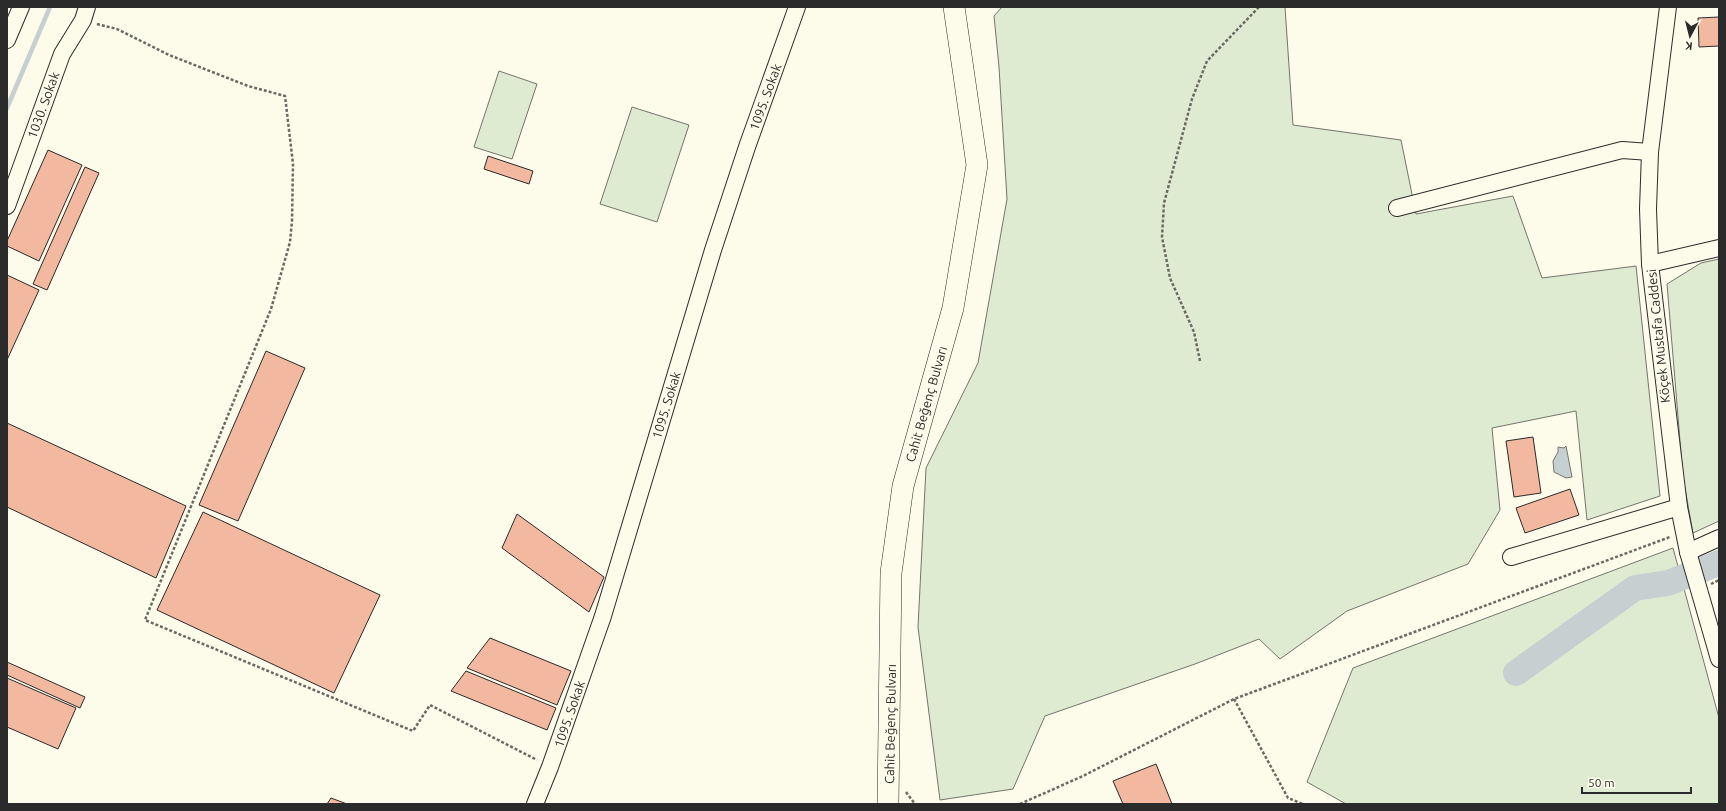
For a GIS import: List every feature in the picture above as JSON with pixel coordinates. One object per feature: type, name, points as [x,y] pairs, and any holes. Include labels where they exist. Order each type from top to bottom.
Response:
[{"type":"main road","name":"Cahit Beğenç Bulvarı","points":[[888,804],[892,573],[903,486],[953,308],[977,165],[954,7]]},
{"type":"street","points":[[7,40],[21,7]]},
{"type":"street","name":"1095. Sokak","points":[[535,804],[550,767],[603,616],[713,250],[747,147],[797,7]]},
{"type":"street","name":"Köçek Mustafa Caddesi","points":[[1668,7],[1650,152],[1648,209],[1650,264],[1679,507],[1688,552],[1719,659]]},
{"type":"street","name":"1030. Sokak","points":[[7,206],[62,54],[85,14]]},
{"type":"street","points":[[1397,208],[1622,150],[1650,152]]},
{"type":"street","points":[[1650,264],[1719,248]]},
{"type":"street","points":[[1511,557],[1679,507]]},
{"type":"street","points":[[1688,552],[1719,538]]},
{"type":"path","points":[[1200,361],[1194,332],[1170,278],[1162,237],[1164,202],[1190,106],[1206,61],[1259,7]]},
{"type":"path","points":[[85,14],[169,55],[248,86],[285,96],[293,164],[290,242],[272,309],[145,620],[413,731],[430,705],[550,767]]},
{"type":"path","points":[[1020,804],[1083,776],[1234,699],[1684,532]]},
{"type":"path","points":[[1234,699],[1288,798],[1303,804]]},
{"type":"green space","points":[[1002,7],[1285,7],[1293,125],[1401,140],[1416,214],[1513,196],[1542,278],[1636,266],[1660,496],[1587,520],[1576,411],[1492,428],[1500,510],[1468,564],[1347,611],[1280,659],[1259,639],[1195,664],[1045,716],[1013,789],[940,800],[918,627],[926,468],[978,363],[1007,199],[999,67],[994,16]]},
{"type":"green space","points":[[499,71],[537,84],[512,159],[474,147]]},
{"type":"green space","points":[[632,107],[689,125],[657,222],[600,204]]},
{"type":"green space","points":[[1719,259],[1719,521],[1693,533],[1683,477],[1667,284],[1701,263]]},
{"type":"green space","points":[[1673,548],[1719,718],[1719,804],[1346,804],[1307,782],[1353,668]]},
{"type":"shaded area","points":[[1566,446],[1572,477],[1566,478],[1554,472],[1553,461],[1558,452],[1558,447],[1564,448]]},
{"type":"building","points":[[1719,17],[1719,46],[1699,47],[1698,18]]},
{"type":"building","points":[[48,150],[82,165],[39,261],[7,246],[7,241]]},
{"type":"building","points":[[488,156],[533,171],[529,184],[484,169]]},
{"type":"building","points":[[85,167],[99,173],[47,290],[33,284]]},
{"type":"building","points":[[7,275],[39,290],[7,360]]},
{"type":"building","points":[[266,351],[305,368],[238,521],[199,505]]},
{"type":"building","points":[[7,423],[186,506],[156,578],[7,507]]},
{"type":"building","points":[[1533,437],[1541,493],[1514,497],[1506,441]]},
{"type":"building","points":[[1570,489],[1579,515],[1525,533],[1516,508]]},
{"type":"building","points":[[203,512],[380,595],[334,693],[157,610]]},
{"type":"building","points":[[517,514],[604,577],[589,612],[502,548]]},
{"type":"building","points":[[490,638],[571,671],[557,705],[467,668]]},
{"type":"building","points":[[7,662],[85,697],[80,708],[7,675]]},
{"type":"building","points":[[466,671],[556,708],[547,730],[451,691]]},
{"type":"building","points":[[7,678],[76,708],[58,749],[7,727]]},
{"type":"building","points":[[1156,764],[1172,804],[1123,804],[1113,781]]},
{"type":"building","points":[[331,798],[347,804],[327,804]]},
{"type":"waterway","points":[[7,108],[50,7]]},
{"type":"waterway","points":[[1516,673],[1635,588],[1668,583],[1719,563]]}]
